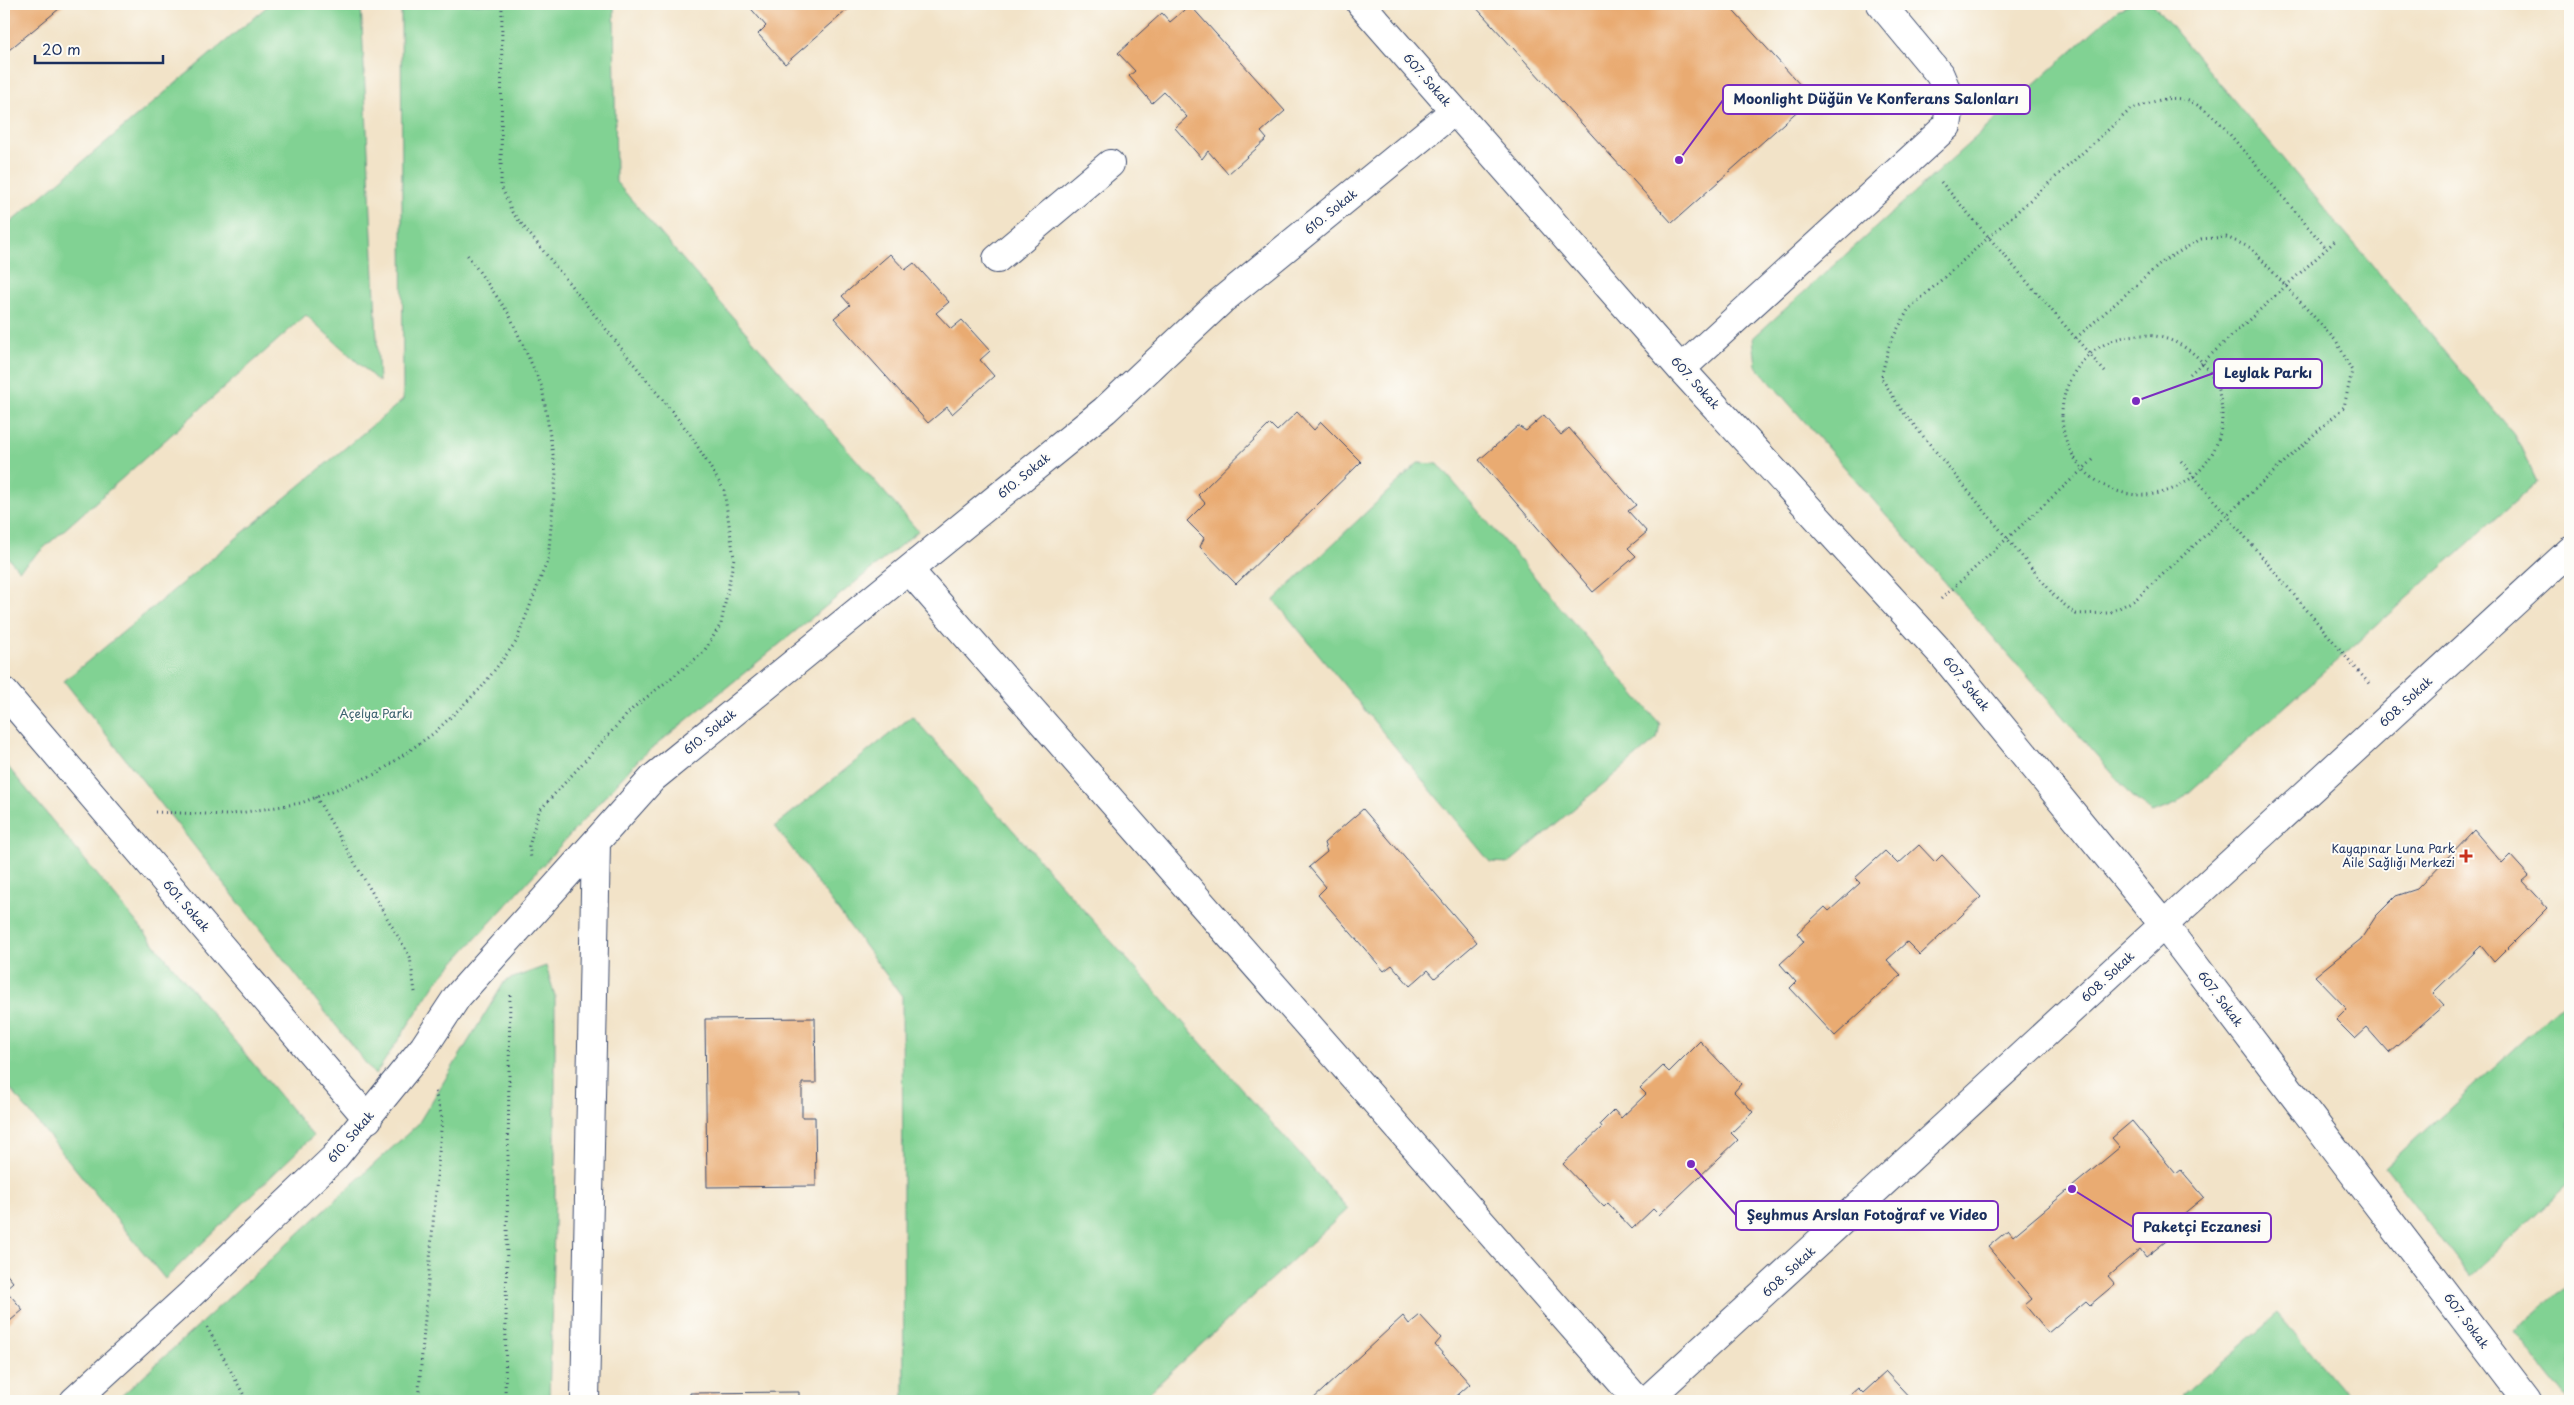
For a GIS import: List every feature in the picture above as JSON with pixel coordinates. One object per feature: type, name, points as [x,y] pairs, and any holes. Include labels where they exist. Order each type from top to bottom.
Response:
[{"type":"street","name":"607. Sokak","points":[[1361,4],[1681,369],[1915,623],[2164,925],[2527,1401]]},
{"type":"street","points":[[1681,369],[1947,126],[1951,101],[1940,75],[1881,4]]},
{"type":"street","name":"610. Sokak","points":[[74,1401],[190,1295],[334,1158],[368,1119],[424,1047],[456,997],[653,778],[1105,410],[1220,302],[1454,111]]},
{"type":"street","points":[[997,259],[1110,164]]},
{"type":"street","name":"608. Sokak","points":[[1646,1401],[2570,551]]},
{"type":"street","points":[[909,570],[1638,1401]]},
{"type":"street","name":"601. Sokak","points":[[4,692],[368,1119]]},
{"type":"street","points":[[585,1401],[596,842]]},
{"type":"path","points":[[502,4],[501,186],[512,212],[690,434],[724,490],[734,558],[721,624],[703,653],[633,708],[539,811],[528,846],[539,906]]},
{"type":"path","points":[[2076,338],[2166,260],[2201,239],[2226,237],[2252,248],[2337,342],[2352,371],[2344,407],[2136,600],[2109,613],[2076,614],[2057,600],[2005,539],[1900,408],[1881,377],[1890,343],[1908,310],[2130,110],[2162,98],[2174,98],[2202,106],[2221,124],[2327,249]]},
{"type":"path","points":[[1940,182],[2105,372]]},
{"type":"path","points":[[2190,374],[2336,240]]},
{"type":"path","points":[[104,811],[227,815],[301,802],[378,773],[434,733],[481,688],[516,642],[548,559],[556,473],[542,387],[508,314],[466,253]]},
{"type":"path","points":[[2135,335],[2160,337],[2183,346],[2202,362],[2216,384],[2223,408],[2221,434],[2212,457],[2195,477],[2174,489],[2150,496],[2125,494],[2102,485],[2082,469],[2068,448],[2062,423],[2064,398],[2073,374],[2090,354],[2111,341],[2135,335]]},
{"type":"path","points":[[1915,623],[2094,459]]},
{"type":"path","points":[[2181,461],[2394,714]]},
{"type":"path","points":[[506,1401],[511,937]]},
{"type":"path","points":[[190,1295],[247,1401]]},
{"type":"green space","points":[[270,4],[361,4],[379,382],[306,315],[19,570],[4,553],[4,228]]},
{"type":"green space","name":"Açelya Parkı","points":[[401,4],[614,4],[616,182],[918,531],[639,759],[438,980],[375,1075],[64,681],[403,400]]},
{"type":"green space","points":[[2132,4],[2153,4],[2515,435],[2537,482],[2177,803],[2153,813],[2133,797],[1756,366],[1753,338],[2117,10]]},
{"type":"green space","points":[[1418,463],[1438,464],[1660,724],[1657,739],[1509,863],[1490,862],[1274,600]]},
{"type":"green space","points":[[912,716],[1348,1209],[1140,1401],[904,1401],[902,996],[775,826]]},
{"type":"green space","points":[[4,762],[313,1136],[165,1279],[4,1081]]},
{"type":"green space","points":[[546,966],[555,996],[555,1192],[549,1401],[116,1401],[418,1124],[505,981]]},
{"type":"green space","points":[[2570,997],[2570,1183],[2470,1276],[2385,1167]]},
{"type":"green space","points":[[2570,1282],[2570,1401],[2569,1401],[2514,1332]]},
{"type":"green space","points":[[2278,1314],[2352,1401],[2189,1401],[2183,1395]]},
{"type":"building","points":[[4,4],[65,4],[4,54]]},
{"type":"building","points":[[747,4],[854,4],[785,64],[758,34],[766,26]]},
{"type":"building","points":[[1473,4],[1727,4],[1812,98],[1672,223]]},
{"type":"building","points":[[1190,5],[1285,111],[1261,132],[1267,139],[1228,174],[1208,151],[1202,159],[1175,128],[1187,117],[1164,92],[1152,103],[1129,76],[1135,71],[1118,53],[1162,13],[1170,22]]},
{"type":"building","points":[[890,254],[905,270],[914,263],[949,302],[936,313],[951,329],[962,320],[990,351],[980,360],[994,376],[952,414],[947,407],[928,423],[834,318],[850,305],[842,296]]},
{"type":"building","points":[[1297,412],[1314,430],[1321,422],[1361,462],[1236,584],[1200,547],[1204,538],[1187,521],[1205,503],[1198,495],[1270,424],[1277,431]]},
{"type":"building","points":[[1544,415],[1561,435],[1569,428],[1636,505],[1628,511],[1647,532],[1628,548],[1636,556],[1593,592],[1479,460],[1518,426],[1526,431]]},
{"type":"building","points":[[1363,809],[1477,942],[1435,978],[1428,970],[1410,986],[1392,965],[1384,971],[1318,895],[1326,887],[1309,867],[1327,852],[1324,843]]},
{"type":"building","points":[[2474,830],[2502,863],[2510,855],[2529,876],[2523,881],[2548,908],[2494,962],[2481,946],[2433,993],[2444,1005],[2389,1053],[2367,1028],[2355,1039],[2336,1020],[2347,1009],[2315,976],[2361,939],[2376,916],[2396,896],[2417,889]]},
{"type":"building","points":[[1919,845],[1935,862],[1942,855],[1981,897],[1920,955],[1907,942],[1887,960],[1901,975],[1835,1036],[1790,988],[1796,982],[1780,964],[1804,942],[1797,933],[1825,907],[1829,911],[1860,883],[1855,878],[1885,851],[1898,864]]},
{"type":"building","points":[[815,1018],[816,1083],[802,1083],[802,1117],[815,1117],[816,1186],[707,1187],[705,1019]]},
{"type":"building","points":[[1700,1041],[1741,1084],[1734,1092],[1753,1112],[1731,1133],[1738,1140],[1659,1215],[1653,1209],[1632,1229],[1608,1203],[1604,1207],[1563,1164],[1602,1127],[1600,1124],[1614,1110],[1621,1118],[1646,1094],[1640,1088],[1663,1066],[1669,1072]]},
{"type":"building","points":[[2132,1121],[2176,1174],[2181,1170],[2204,1197],[2164,1230],[2170,1238],[2146,1257],[2140,1249],[2108,1276],[2115,1284],[2090,1305],[2086,1301],[2048,1333],[2025,1305],[2032,1299],[1988,1247],[2008,1230],[2013,1236],[2120,1147],[2112,1138]]},
{"type":"building","points":[[4,1271],[13,1282],[5,1289],[23,1310],[4,1326]]},
{"type":"building","points":[[1420,1315],[1441,1338],[1435,1345],[1470,1384],[1451,1401],[1311,1401],[1403,1316],[1409,1324]]},
{"type":"building","points":[[1886,1372],[1913,1401],[1843,1401],[1858,1388],[1863,1393]]},
{"type":"building","points":[[799,1392],[799,1401],[690,1401],[690,1393]]},
{"type":"place","name":"Moonlight Düğün Ve Konferans Salonları","points":[[1679,160]]},
{"type":"place","name":"Leylak Parkı","points":[[2136,401]]},
{"type":"place","name":"Kayapınar Luna Park Aile Sağlığı Merkezi","points":[[2466,856]]},
{"type":"place","name":"Şeyhmus Arslan Fotoğraf ve Video","points":[[1691,1164]]},
{"type":"place","name":"Paketçi Eczanesi","points":[[2072,1189]]}]
